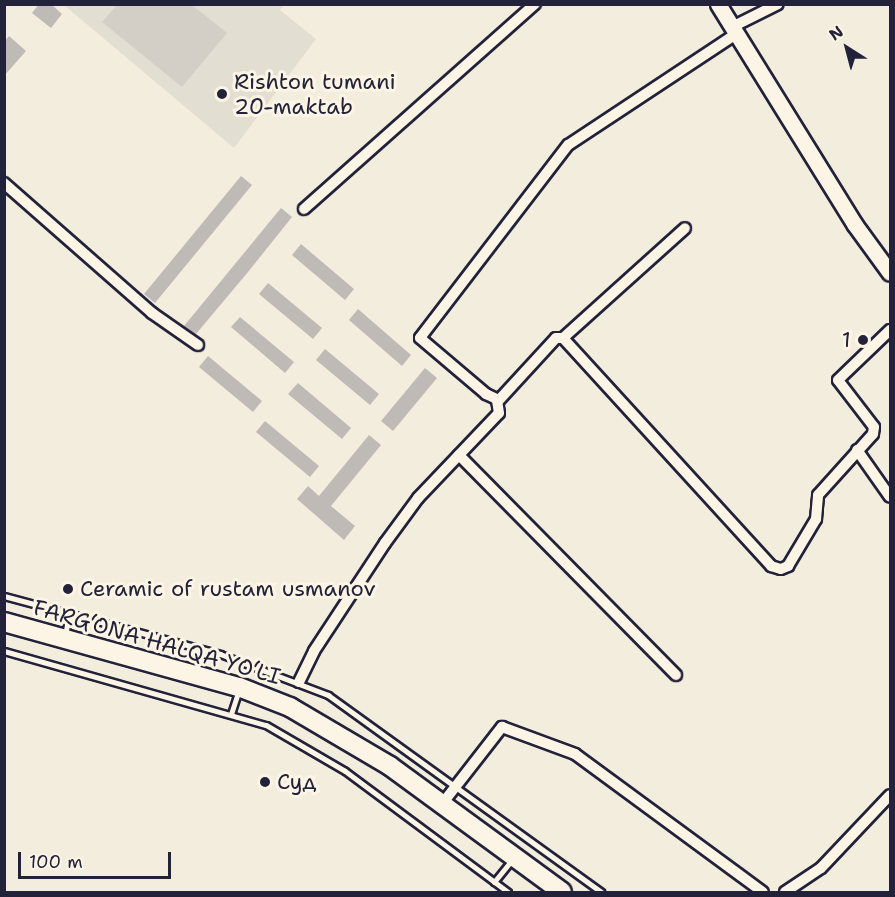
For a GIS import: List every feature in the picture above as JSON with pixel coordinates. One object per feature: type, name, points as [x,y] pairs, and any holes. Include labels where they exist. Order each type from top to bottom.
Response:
[{"type":"main road","name":"FARG‘ONA HALQA YO‘LI","points":[[4,622],[239,687],[325,724],[442,804],[562,892]]},
{"type":"street","points":[[304,209],[535,4]]},
{"type":"street","points":[[718,4],[855,225],[891,273]]},
{"type":"street","points":[[299,682],[314,651],[385,543],[418,498],[499,413],[498,400],[420,338],[425,328],[568,145],[734,31],[778,4]]},
{"type":"street","points":[[4,183],[152,313],[198,345]]},
{"type":"street","points":[[498,400],[556,338],[563,338],[685,228]]},
{"type":"street","points":[[563,338],[771,566],[788,566],[816,519],[818,495],[873,434],[874,427],[838,380],[891,330]]},
{"type":"street","points":[[857,450],[891,497]]},
{"type":"street","points":[[459,455],[676,675]]},
{"type":"street","points":[[442,804],[502,727],[575,754],[763,892]]},
{"type":"street","points":[[785,892],[821,868],[891,795]]},
{"type":"lane","points":[[4,596],[220,654],[299,682],[345,706],[456,784],[601,892]]},
{"type":"lane","points":[[64,639],[69,614]]},
{"type":"lane","points":[[4,651],[266,725],[345,771],[508,892]]},
{"type":"lane","points":[[231,714],[239,687]]},
{"type":"lane","points":[[494,882],[515,857]]},
{"type":"shaded area","name":"Rishton tumani 20-maktab","points":[[64,5],[284,5],[280,10],[316,39],[234,148]]},
{"type":"shaded area","points":[[117,5],[192,5],[227,33],[182,87],[102,22]]},
{"type":"building","points":[[39,4],[51,4],[62,14],[51,28],[32,13]]},
{"type":"building","points":[[9,36],[26,51],[4,76],[4,42]]},
{"type":"building","points":[[241,176],[252,185],[155,303],[144,294]]},
{"type":"building","points":[[281,208],[292,217],[248,272],[196,334],[184,326]]},
{"type":"building","points":[[301,244],[354,289],[345,300],[292,255]]},
{"type":"building","points":[[268,283],[322,328],[313,339],[259,294]]},
{"type":"building","points":[[358,309],[411,355],[402,366],[349,320]]},
{"type":"building","points":[[240,317],[294,362],[285,373],[231,327]]},
{"type":"building","points":[[325,349],[379,394],[370,405],[316,360]]},
{"type":"building","points":[[208,356],[262,401],[253,412],[199,367]]},
{"type":"building","points":[[425,368],[437,378],[393,431],[381,421]]},
{"type":"building","points":[[298,383],[351,428],[342,439],[288,394]]},
{"type":"building","points":[[265,421],[319,466],[310,477],[256,432]]},
{"type":"building","points":[[369,435],[381,445],[331,506],[355,526],[344,540],[297,499],[308,486],[319,496]]},
{"type":"place","name":"Rishton tumani 20-maktab","points":[[222,94]]},
{"type":"place","name":"1","points":[[863,340]]},
{"type":"place","name":"Ceramic of rustam usmanov","points":[[68,589]]},
{"type":"place","name":"Суд","points":[[265,782]]}]
